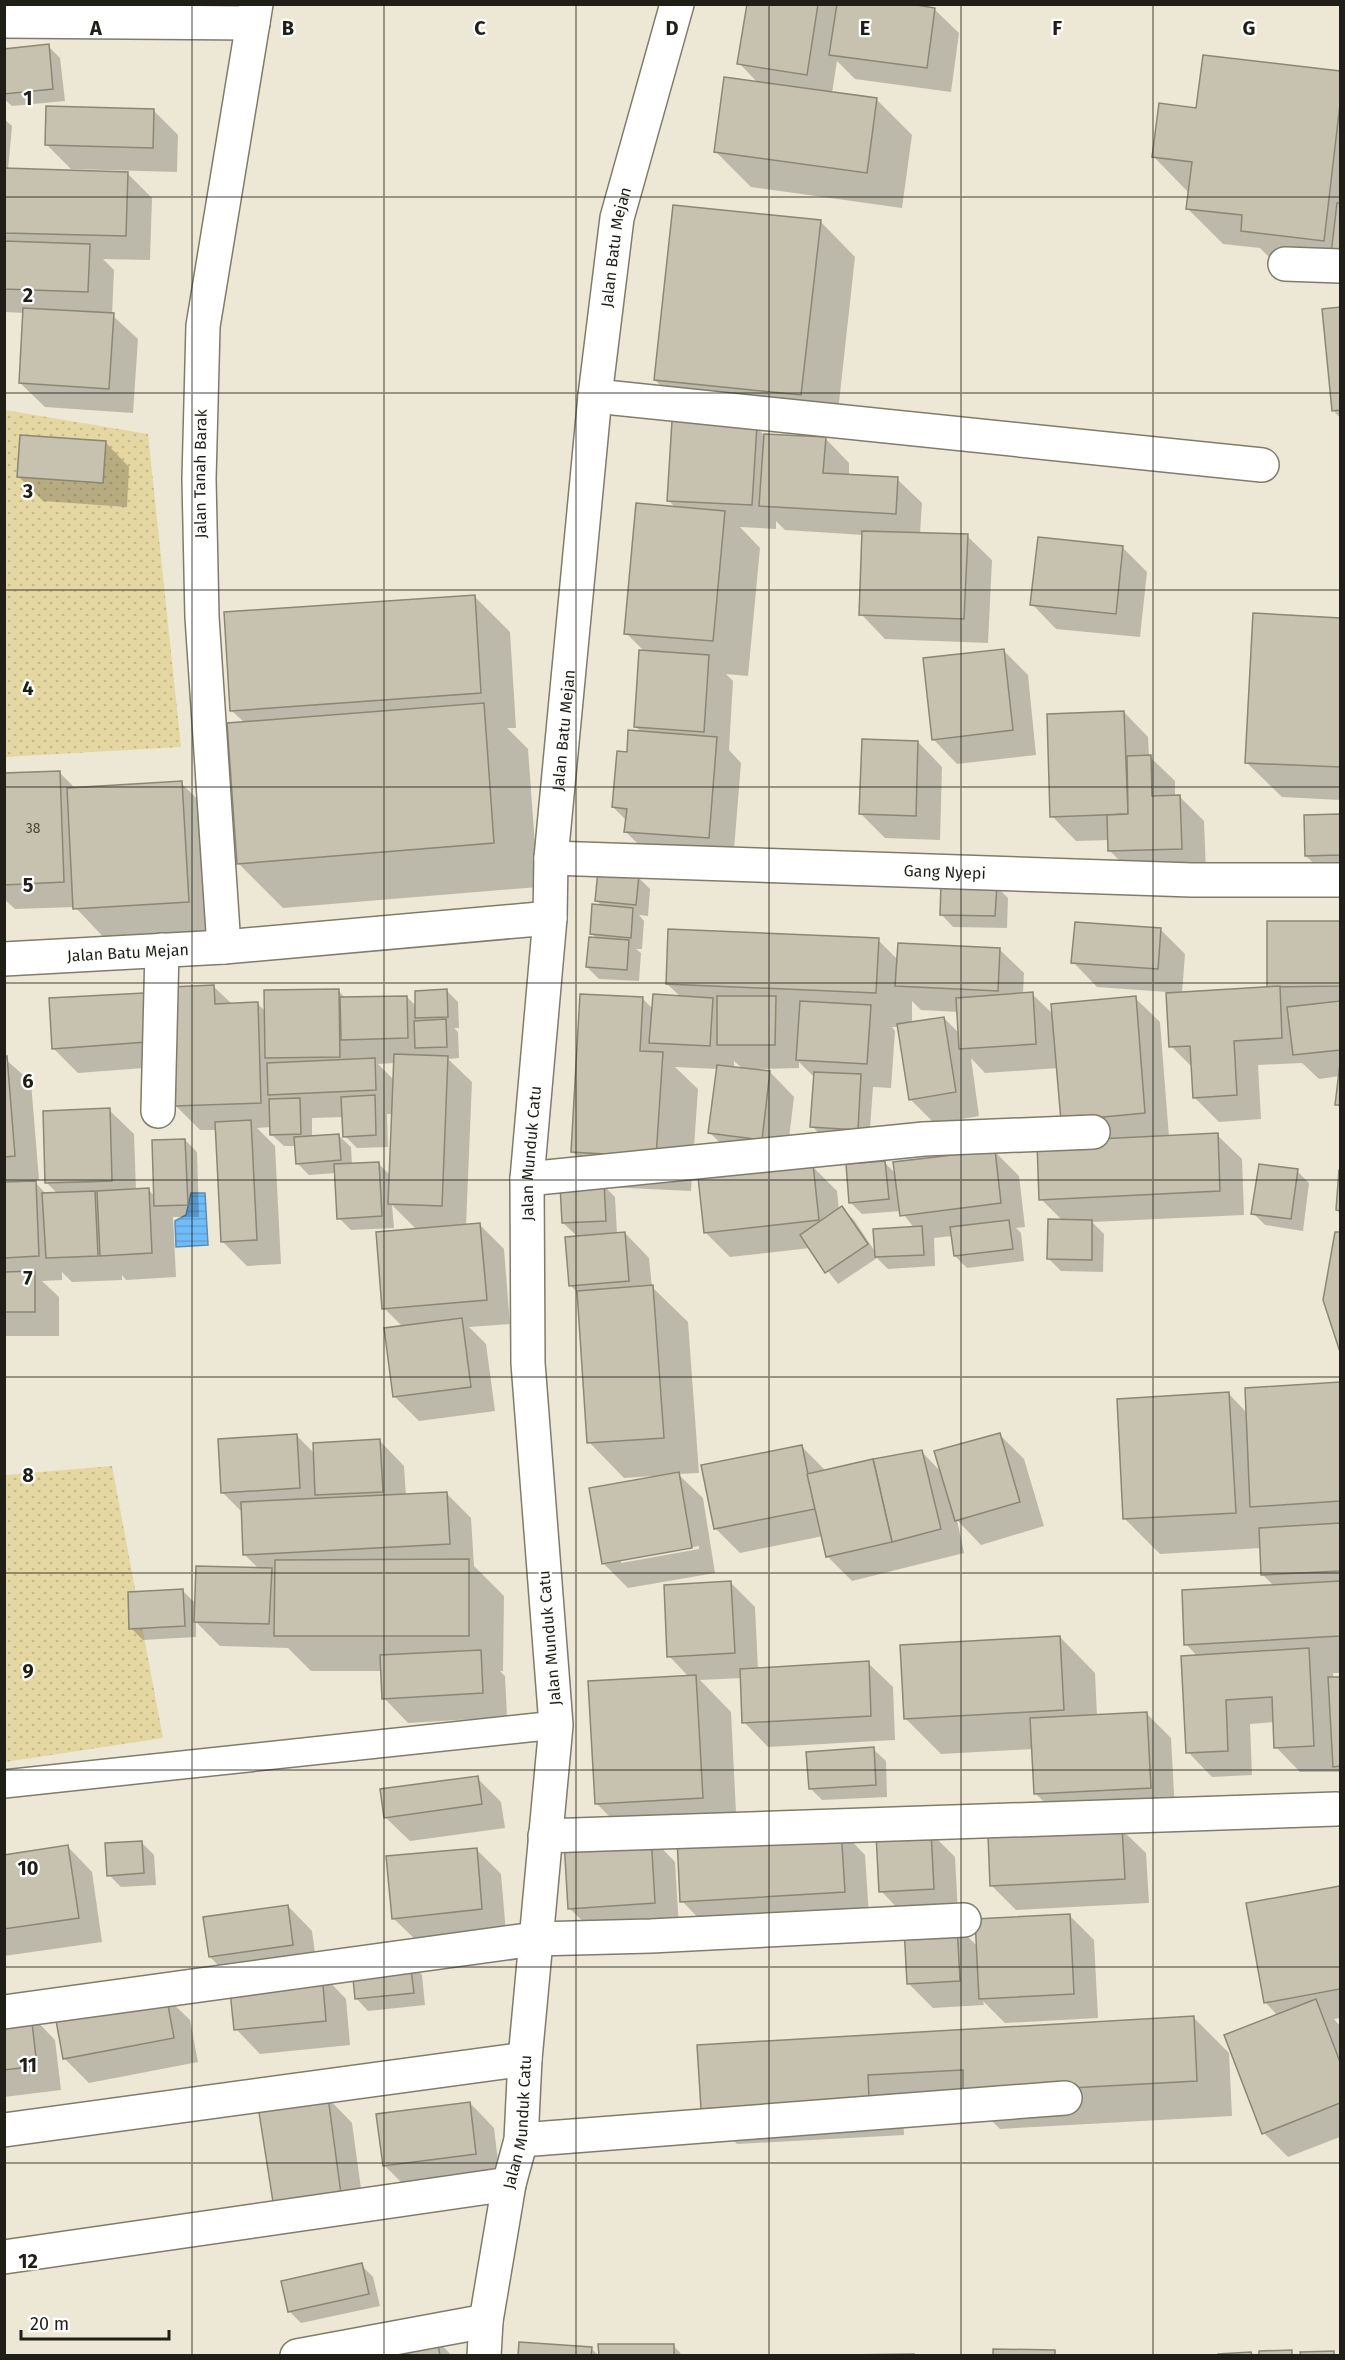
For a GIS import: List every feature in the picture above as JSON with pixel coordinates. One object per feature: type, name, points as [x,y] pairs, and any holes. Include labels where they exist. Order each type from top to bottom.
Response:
[{"type":"street","name":"Jalan Batu Mejan","points":[[4,959],[224,947],[550,918],[551,858],[595,396],[617,218],[677,4]]},
{"type":"street","points":[[4,21],[255,14]]},
{"type":"street","name":"Jalan Tanah Barak","points":[[224,947],[202,617],[199,479],[203,326],[255,14]]},
{"type":"street","points":[[1285,264],[1341,266]]},
{"type":"street","points":[[595,396],[1262,465]]},
{"type":"street","name":"Gang Nyepi","points":[[551,858],[1192,880],[1341,880]]},
{"type":"street","name":"Jalan Munduk Catu","points":[[484,2355],[486,2321],[509,2184],[521,2139],[535,1939],[556,1725],[528,1363],[527,1179],[550,918]]},
{"type":"street","points":[[158,1111],[162,950]]},
{"type":"street","points":[[527,1179],[924,1139],[1093,1132]]},
{"type":"street","points":[[545,1836],[1336,1809]]},
{"type":"street","points":[[4,2012],[535,1939],[651,1936],[964,1920]]},
{"type":"street","points":[[4,2130],[525,2059]]},
{"type":"street","points":[[521,2139],[1065,2098]]},
{"type":"street","points":[[4,2257],[509,2184]]},
{"type":"street","points":[[297,2355],[486,2321]]},
{"type":"lane","points":[[4,1784],[556,1725]]},
{"type":"shaded area","points":[[5,410],[148,434],[181,747],[5,757]]},
{"type":"shaded area","points":[[112,1466],[163,1738],[5,1762],[5,1475]]},
{"type":"water","points":[[191,1193],[205,1193],[208,1245],[176,1247],[175,1221],[186,1215]]},
{"type":"building","points":[[747,4],[818,4],[807,75],[737,64]]},
{"type":"building","points":[[837,4],[911,4],[935,8],[927,68],[829,55]]},
{"type":"building","points":[[49,44],[53,89],[4,94],[4,49]]},
{"type":"building","points":[[1203,55],[1340,71],[1340,104],[1324,241],[1241,231],[1242,215],[1186,209],[1192,162],[1152,157],[1159,103],[1196,108]]},
{"type":"building","points":[[724,77],[877,98],[867,173],[714,152]]},
{"type":"building","points":[[46,106],[154,109],[153,148],[45,145]]},
{"type":"building","points":[[4,168],[128,172],[126,236],[4,233]]},
{"type":"building","points":[[1337,203],[1340,203],[1340,255],[1331,254]]},
{"type":"building","points":[[673,205],[821,220],[801,395],[654,380]]},
{"type":"building","points":[[4,241],[90,244],[88,292],[4,289]]},
{"type":"building","points":[[1340,307],[1340,410],[1332,411],[1322,309]]},
{"type":"building","points":[[23,308],[114,313],[109,389],[19,383]]},
{"type":"building","points":[[672,421],[757,425],[752,505],[667,501]]},
{"type":"building","points":[[764,434],[826,437],[823,473],[898,477],[896,514],[759,506]]},
{"type":"building","points":[[20,435],[106,441],[103,483],[17,477]]},
{"type":"building","points":[[636,503],[725,511],[713,641],[624,634]]},
{"type":"building","points":[[862,531],[968,534],[964,619],[859,615]]},
{"type":"building","points":[[1038,537],[1123,546],[1116,614],[1030,605]]},
{"type":"building","points":[[475,595],[481,693],[230,711],[224,612]]},
{"type":"building","points":[[1253,613],[1340,618],[1340,767],[1245,763]]},
{"type":"building","points":[[1004,649],[1013,730],[932,740],[923,658]]},
{"type":"building","points":[[639,650],[709,655],[704,732],[634,727]]},
{"type":"building","points":[[484,703],[494,843],[237,864],[227,723]]},
{"type":"building","points":[[1124,711],[1128,814],[1050,817],[1047,714]]},
{"type":"building","points":[[628,730],[717,737],[709,838],[624,832],[627,809],[612,807],[617,751],[627,752]]},
{"type":"building","points":[[862,739],[918,741],[916,816],[859,814]]},
{"type":"building","points":[[1151,755],[1152,796],[1180,795],[1182,849],[1108,851],[1107,815],[1128,814],[1127,756]]},
{"type":"building","points":[[60,771],[64,882],[4,885],[4,773]]},
{"type":"building","points":[[182,781],[189,902],[73,909],[67,788]]},
{"type":"building","points":[[1340,814],[1340,855],[1305,856],[1304,815]]},
{"type":"building","points":[[598,871],[639,875],[636,905],[595,901]]},
{"type":"building","points":[[941,884],[997,884],[995,916],[940,915]]},
{"type":"building","points":[[592,904],[633,908],[631,938],[590,934]]},
{"type":"building","points":[[1267,921],[1340,921],[1340,986],[1267,987]]},
{"type":"building","points":[[1075,922],[1161,928],[1158,969],[1071,963]]},
{"type":"building","points":[[668,929],[879,938],[876,993],[666,984]]},
{"type":"building","points":[[589,937],[629,940],[627,970],[586,967]]},
{"type":"building","points":[[898,943],[1000,948],[998,991],[895,986]]},
{"type":"building","points":[[214,985],[215,1004],[258,1002],[261,1103],[174,1106],[170,987]]},
{"type":"building","points":[[1280,986],[1282,1038],[1234,1041],[1237,1095],[1193,1098],[1190,1046],[1169,1047],[1166,993]]},
{"type":"building","points":[[339,989],[340,1057],[265,1058],[264,990]]},
{"type":"building","points":[[447,989],[448,1017],[415,1018],[415,991]]},
{"type":"building","points":[[1033,992],[1036,1044],[959,1049],[956,998]]},
{"type":"building","points":[[144,993],[147,1042],[52,1049],[49,998]]},
{"type":"building","points":[[580,994],[643,997],[640,1051],[663,1052],[656,1157],[571,1152]]},
{"type":"building","points":[[653,994],[713,998],[710,1046],[649,1043]]},
{"type":"building","points":[[407,996],[408,1038],[341,1040],[340,997]]},
{"type":"building","points":[[717,996],[776,996],[775,1045],[717,1045]]},
{"type":"building","points":[[1136,996],[1145,1113],[1061,1121],[1051,1004]]},
{"type":"building","points":[[800,1001],[871,1005],[867,1064],[796,1060]]},
{"type":"building","points":[[1340,1001],[1340,1050],[1293,1055],[1287,1007]]},
{"type":"building","points":[[944,1017],[956,1092],[909,1100],[897,1024]]},
{"type":"building","points":[[446,1019],[447,1047],[415,1048],[414,1021]]},
{"type":"building","points":[[394,1054],[448,1056],[442,1206],[388,1204]]},
{"type":"building","points":[[4,1056],[7,1056],[15,1156],[4,1157]]},
{"type":"building","points":[[375,1058],[376,1090],[268,1095],[267,1063]]},
{"type":"building","points":[[1340,1063],[1340,1105],[1335,1105]]},
{"type":"building","points":[[717,1065],[770,1071],[762,1140],[708,1133]]},
{"type":"building","points":[[814,1072],[861,1074],[858,1130],[810,1127]]},
{"type":"building","points":[[375,1095],[376,1135],[343,1137],[341,1097]]},
{"type":"building","points":[[300,1098],[301,1134],[270,1135],[269,1099]]},
{"type":"building","points":[[110,1108],[112,1181],[45,1183],[43,1111]]},
{"type":"building","points":[[251,1120],[257,1240],[221,1242],[215,1122]]},
{"type":"building","points":[[1218,1133],[1220,1191],[1039,1200],[1037,1142]]},
{"type":"building","points":[[339,1134],[341,1160],[296,1164],[294,1137]]},
{"type":"building","points":[[185,1139],[188,1205],[154,1206],[152,1140]]},
{"type":"building","points":[[995,1150],[1001,1203],[900,1216],[893,1162]]},
{"type":"building","points":[[885,1161],[889,1199],[849,1203],[846,1164]]},
{"type":"building","points":[[379,1162],[382,1216],[337,1219],[334,1164]]},
{"type":"building","points":[[813,1164],[819,1220],[704,1233],[698,1177]]},
{"type":"building","points":[[1259,1164],[1298,1169],[1291,1219],[1251,1214]]},
{"type":"building","points":[[1340,1170],[1340,1211],[1336,1210]]},
{"type":"building","points":[[36,1181],[39,1256],[4,1258],[4,1182]]},
{"type":"building","points":[[604,1183],[606,1221],[562,1223],[560,1185]]},
{"type":"building","points":[[149,1188],[152,1253],[100,1256],[97,1191]]},
{"type":"building","points":[[95,1191],[98,1256],[46,1258],[42,1193]]},
{"type":"building","points":[[842,1206],[868,1244],[825,1273],[800,1235]]},
{"type":"building","points":[[1048,1219],[1092,1220],[1092,1260],[1047,1259]]},
{"type":"building","points":[[1009,1220],[1013,1249],[954,1256],[950,1227]]},
{"type":"building","points":[[480,1223],[487,1300],[382,1309],[376,1232]]},
{"type":"building","points":[[922,1226],[924,1255],[875,1257],[873,1229]]},
{"type":"building","points":[[625,1232],[629,1281],[569,1286],[565,1237]]},
{"type":"building","points":[[1335,1232],[1340,1232],[1340,1352],[1323,1300]]},
{"type":"building","points":[[35,1271],[35,1312],[4,1312],[4,1272]]},
{"type":"building","points":[[653,1285],[664,1438],[587,1443],[577,1291]]},
{"type":"building","points":[[462,1318],[471,1387],[393,1397],[384,1328]]},
{"type":"building","points":[[1340,1382],[1340,1501],[1250,1507],[1245,1388]]},
{"type":"building","points":[[1229,1392],[1236,1513],[1123,1519],[1117,1399]]},
{"type":"building","points":[[1000,1433],[1020,1502],[955,1521],[934,1451]]},
{"type":"building","points":[[297,1434],[300,1488],[221,1493],[218,1439]]},
{"type":"building","points":[[380,1439],[383,1492],[315,1495],[313,1443]]},
{"type":"building","points":[[802,1445],[815,1509],[714,1529],[701,1465]]},
{"type":"building","points":[[922,1450],[941,1529],[892,1542],[873,1459]]},
{"type":"building","points":[[873,1459],[892,1542],[826,1557],[807,1474]]},
{"type":"building","points":[[679,1472],[692,1548],[602,1564],[589,1488]]},
{"type":"building","points":[[447,1492],[450,1544],[243,1555],[241,1502]]},
{"type":"building","points":[[1340,1523],[1340,1571],[1261,1575],[1259,1528]]},
{"type":"building","points":[[469,1559],[469,1636],[274,1636],[275,1560]]},
{"type":"building","points":[[196,1566],[272,1568],[269,1624],[194,1622]]},
{"type":"building","points":[[731,1581],[735,1653],[667,1657],[664,1585]]},
{"type":"building","points":[[1340,1581],[1340,1636],[1184,1645],[1182,1590]]},
{"type":"building","points":[[183,1589],[185,1626],[129,1629],[128,1592]]},
{"type":"building","points":[[1060,1636],[1064,1710],[904,1719],[900,1645]]},
{"type":"building","points":[[1309,1648],[1314,1746],[1274,1748],[1272,1697],[1226,1700],[1228,1751],[1186,1753],[1181,1656]]},
{"type":"building","points":[[481,1650],[483,1693],[382,1699],[380,1655]]},
{"type":"building","points":[[869,1661],[871,1716],[742,1723],[740,1669]]},
{"type":"building","points":[[696,1675],[703,1798],[595,1804],[588,1681]]},
{"type":"building","points":[[1328,1677],[1340,1677],[1340,1766],[1333,1767]]},
{"type":"building","points":[[1147,1712],[1151,1788],[1034,1794],[1030,1718]]},
{"type":"building","points":[[874,1747],[876,1785],[809,1789],[806,1752]]},
{"type":"building","points":[[478,1776],[482,1804],[384,1818],[380,1789]]},
{"type":"building","points":[[1122,1827],[1125,1879],[990,1886],[988,1835]]},
{"type":"building","points":[[841,1829],[845,1892],[680,1902],[677,1838]]},
{"type":"building","points":[[931,1831],[934,1889],[879,1892],[876,1834]]},
{"type":"building","points":[[651,1835],[655,1903],[568,1909],[564,1841]]},
{"type":"building","points":[[142,1841],[144,1873],[107,1876],[105,1843]]},
{"type":"building","points":[[68,1845],[79,1918],[4,1929],[4,1855]]},
{"type":"building","points":[[477,1848],[482,1909],[392,1919],[386,1856]]},
{"type":"building","points":[[1340,1886],[1340,1989],[1264,2003],[1246,1903]]},
{"type":"building","points":[[288,1905],[293,1945],[209,1957],[203,1917]]},
{"type":"building","points":[[1070,1914],[1074,1994],[979,1999],[975,1919]]},
{"type":"building","points":[[957,1924],[960,1981],[907,1984],[904,1927]]},
{"type":"building","points":[[410,1962],[414,1993],[355,1999],[352,1968]]},
{"type":"building","points":[[322,1973],[326,2021],[234,2030],[229,1982]]},
{"type":"building","points":[[166,1994],[174,2038],[63,2059],[55,2015]]},
{"type":"building","points":[[1316,1999],[1340,2062],[1340,2103],[1262,2134],[1224,2035]]},
{"type":"building","points":[[31,2014],[37,2066],[4,2070],[4,2017]]},
{"type":"building","points":[[1194,2016],[1197,2081],[963,2094],[963,2070],[868,2075],[869,2100],[701,2109],[697,2045]]},
{"type":"building","points":[[328,2097],[341,2194],[273,2202],[258,2106]]},
{"type":"building","points":[[470,2102],[476,2154],[383,2166],[376,2114]]},
{"type":"building","points":[[362,2263],[369,2294],[288,2312],[281,2281]]},
{"type":"building","points":[[437,2338],[440,2356],[336,2356]]},
{"type":"building","points":[[519,2342],[592,2347],[591,2356],[518,2356]]},
{"type":"building","points":[[598,2344],[674,2344],[674,2356],[599,2356]]},
{"type":"building","points":[[993,2349],[1055,2350],[1055,2356],[993,2356]]},
{"type":"building","points":[[1292,2350],[1292,2356],[1259,2356],[1259,2351]]},
{"type":"building","points":[[1334,2351],[1334,2356],[1301,2356],[1300,2352]]},
{"type":"building","points":[[1251,2352],[1252,2356],[1218,2356],[1218,2354]]},
{"type":"building","points":[[914,2354],[914,2356],[845,2356],[845,2355]]}]
